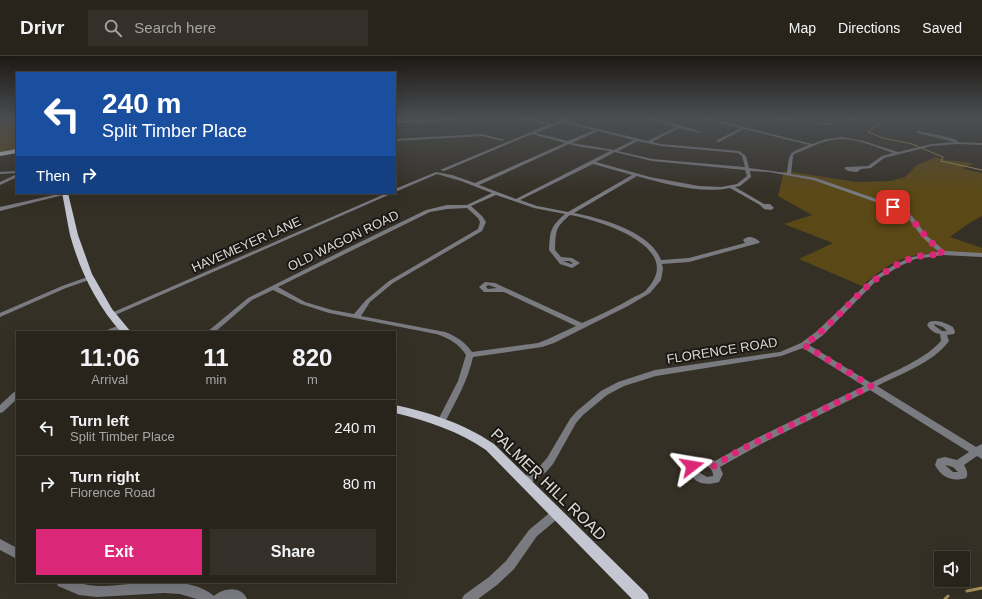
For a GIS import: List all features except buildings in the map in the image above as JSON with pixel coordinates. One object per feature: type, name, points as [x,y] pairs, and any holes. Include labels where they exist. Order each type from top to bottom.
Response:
[{"type":"main road","points":[[0,154],[16,151]]},
{"type":"main road","points":[[65,194],[74,234],[90,278],[111,316],[123,329]]},
{"type":"main road","name":"PALMER HILL ROAD","points":[[396,409],[442,420],[471,434],[483,442],[499,455],[642,599]]},
{"type":"street","points":[[396,191],[438,171],[457,165],[509,143]]},
{"type":"street","points":[[475,185],[568,143]]},
{"type":"street","points":[[570,143],[615,151],[652,160],[789,174],[830,184],[886,204],[901,211],[910,217],[926,237],[943,254]]},
{"type":"street","points":[[518,200],[630,143]]},
{"type":"street","points":[[592,162],[636,175],[698,188],[731,187],[748,178],[748,169],[744,156],[739,152],[656,143]]},
{"type":"street","points":[[805,143],[812,145]]},
{"type":"street","points":[[789,174],[791,156],[793,153],[818,143]]},
{"type":"street","points":[[864,143],[898,153]]},
{"type":"street","points":[[860,168],[869,167],[884,157],[941,143]]},
{"type":"street","points":[[966,143],[982,144]]},
{"type":"street","points":[[438,171],[536,207],[570,213],[604,222],[626,231],[647,245],[655,253],[660,262],[660,275],[658,280],[648,292],[564,335],[540,345],[470,355]]},
{"type":"street","points":[[0,173],[16,172]]},
{"type":"street","points":[[559,259],[552,250],[553,232],[558,223],[570,213],[636,175]]},
{"type":"street","points":[[0,184],[16,176]]},
{"type":"street","points":[[731,187],[763,205]]},
{"type":"street","name":"OLD WAGON ROAD","points":[[212,331],[241,305],[273,287],[428,211],[447,207],[468,206],[496,193]]},
{"type":"street","points":[[0,209],[61,194]]},
{"type":"street","name":"HAVEMEYER LANE","points":[[111,316],[389,194]]},
{"type":"street","points":[[356,317],[368,301],[391,282],[480,230],[483,222],[480,217],[468,206]]},
{"type":"street","points":[[660,262],[689,260],[748,244]]},
{"type":"street","name":"FLORENCE ROAD","points":[[526,482],[543,469],[550,461],[573,421],[580,413],[604,394],[621,384],[655,373],[781,354],[804,345],[819,334],[876,278],[898,265],[914,258],[943,254],[982,255]]},
{"type":"street","points":[[0,315],[64,287],[90,278]]},
{"type":"street","points":[[273,287],[303,303],[318,308],[448,335],[461,343],[470,355]]},
{"type":"street","points":[[504,290],[582,326]]},
{"type":"street","points":[[714,466],[740,450],[871,386],[932,353],[945,341],[944,333]]},
{"type":"street","points":[[804,345],[980,451],[957,465]]},
{"type":"street","points":[[442,420],[464,377],[470,355]]},
{"type":"street","points":[[0,410],[16,395]]},
{"type":"street","points":[[468,599],[493,581],[510,566],[532,533],[557,513]]},
{"type":"street","points":[[0,544],[16,553]]},
{"type":"street","points":[[64,583],[81,590],[97,591],[183,588],[201,593],[209,599]]},
{"type":"street","points":[[218,599],[232,594],[241,599]]},
{"type":"shaded area","points":[[0,143],[16,143],[16,151],[0,153]]},
{"type":"shaded area","points":[[936,157],[945,160],[974,164],[963,167],[964,169],[982,173],[982,216],[950,237],[982,248],[982,254],[932,253],[918,255],[891,265],[862,286],[799,259],[833,243],[784,224],[812,215],[778,196],[784,171],[857,182],[890,181],[905,177],[917,165]]},
{"type":"waterway","points":[[909,143],[943,157],[941,161],[982,170]]},
{"type":"waterway","points":[[967,591],[982,588]]},
{"type":"waterway","points":[[945,599],[948,596]]},
{"type":"route","points":[[692,466],[695,462],[702,460],[710,462],[714,466],[740,450],[871,386],[804,345],[819,334],[860,292],[876,278],[898,265],[914,258],[943,254],[926,237],[910,217],[893,207]]}]
